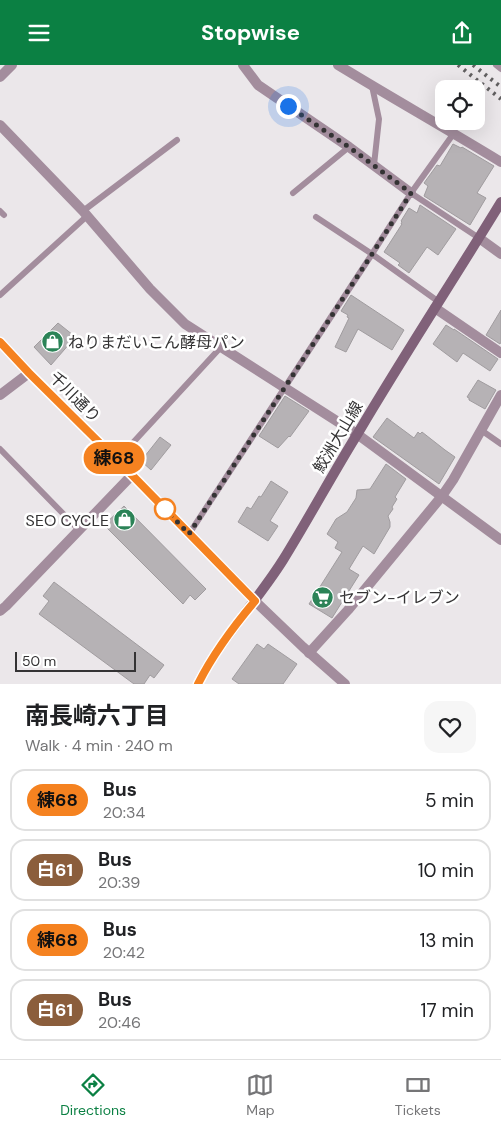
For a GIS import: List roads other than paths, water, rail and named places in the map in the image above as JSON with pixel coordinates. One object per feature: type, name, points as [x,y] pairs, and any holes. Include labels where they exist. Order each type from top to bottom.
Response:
[{"type":"main road","name":"鮫洲大山線","points":[[198,684],[224,640],[255,601],[284,559],[401,361],[501,202]]},
{"type":"main road","name":"千川通り","points":[[0,343],[255,601]]},
{"type":"street","points":[[0,77],[12,65]]},
{"type":"street","points":[[243,65],[258,85],[349,147],[411,193]]},
{"type":"street","points":[[338,65],[501,162]]},
{"type":"street","points":[[0,125],[85,213],[150,289],[186,324],[357,434],[501,540]]},
{"type":"street","points":[[479,238],[501,254]]},
{"type":"street","points":[[437,305],[501,353]]},
{"type":"street","points":[[0,395],[29,373]]},
{"type":"street","points":[[310,653],[442,496],[501,395]]},
{"type":"street","points":[[2,606],[132,475]]},
{"type":"street","points":[[255,601],[345,684]]},
{"type":"lane","points":[[496,65],[501,69]]},
{"type":"lane","points":[[372,86],[379,119],[374,165]]},
{"type":"lane","points":[[189,534],[411,193],[454,133]]},
{"type":"lane","points":[[0,295],[85,213],[177,140]]},
{"type":"lane","points":[[293,193],[349,147]]},
{"type":"lane","points":[[411,193],[479,238]]},
{"type":"lane","points":[[316,217],[372,254],[437,305]]},
{"type":"lane","points":[[117,460],[221,347]]},
{"type":"lane","points":[[480,430],[501,444]]},
{"type":"lane","points":[[0,449],[79,530]]},
{"type":"railway","points":[[458,65],[501,99]]},
{"type":"railway","points":[[473,65],[501,87]]},
{"type":"place","name":"ねりまだいこん酵母パン","points":[[52,342]]},
{"type":"place","name":"SEO CYCLE","points":[[125,520]]},
{"type":"place","name":"セブン-イレブン","points":[[323,597]]}]
